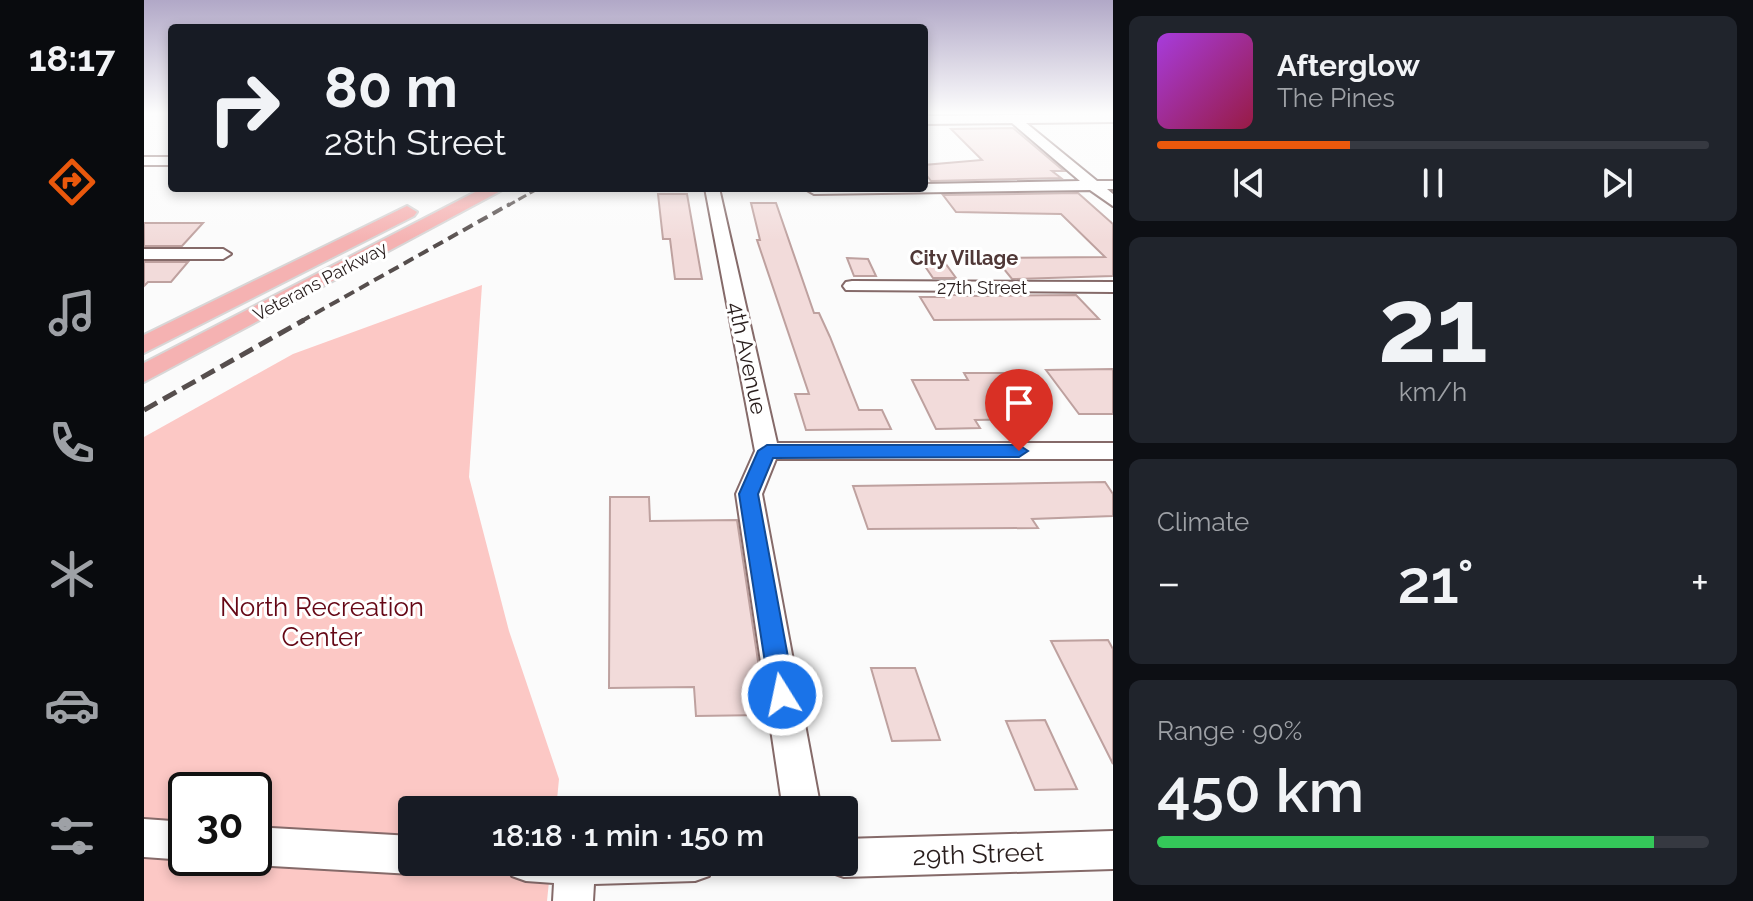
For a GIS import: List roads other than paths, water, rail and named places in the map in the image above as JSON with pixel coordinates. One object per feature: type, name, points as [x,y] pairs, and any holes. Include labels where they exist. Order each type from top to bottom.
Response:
[{"type":"main road","name":"Veterans Parkway","points":[[144,345],[447,192]]},
{"type":"main road","name":"Veterans Parkway","points":[[144,374],[489,192]]},
{"type":"street","points":[[1058,156],[1113,202]]},
{"type":"street","points":[[144,161],[168,161]]},
{"type":"street","points":[[928,188],[1113,185]]},
{"type":"street","name":"4th Avenue","points":[[713,192],[767,451]]},
{"type":"street","points":[[144,254],[223,254]]},
{"type":"street","name":"27th Street","points":[[852,286],[1113,287]]},
{"type":"street","points":[[800,796],[749,494],[767,451],[1113,451]]},
{"type":"street","points":[[144,838],[168,840]]},
{"type":"street","points":[[272,847],[398,854]]},
{"type":"street","name":"29th Street","points":[[858,858],[1113,850]]},
{"type":"street","points":[[574,883],[614,876]]},
{"type":"railway","points":[[507,206],[532,192]]},
{"type":"railway","points":[[300,322],[510,204]]},
{"type":"railway","points":[[144,410],[304,320]]},
{"type":"district","name":"City Village","points":[[964,258]]},
{"type":"park label","name":"North Recreation Center","points":[[322,622]]}]
